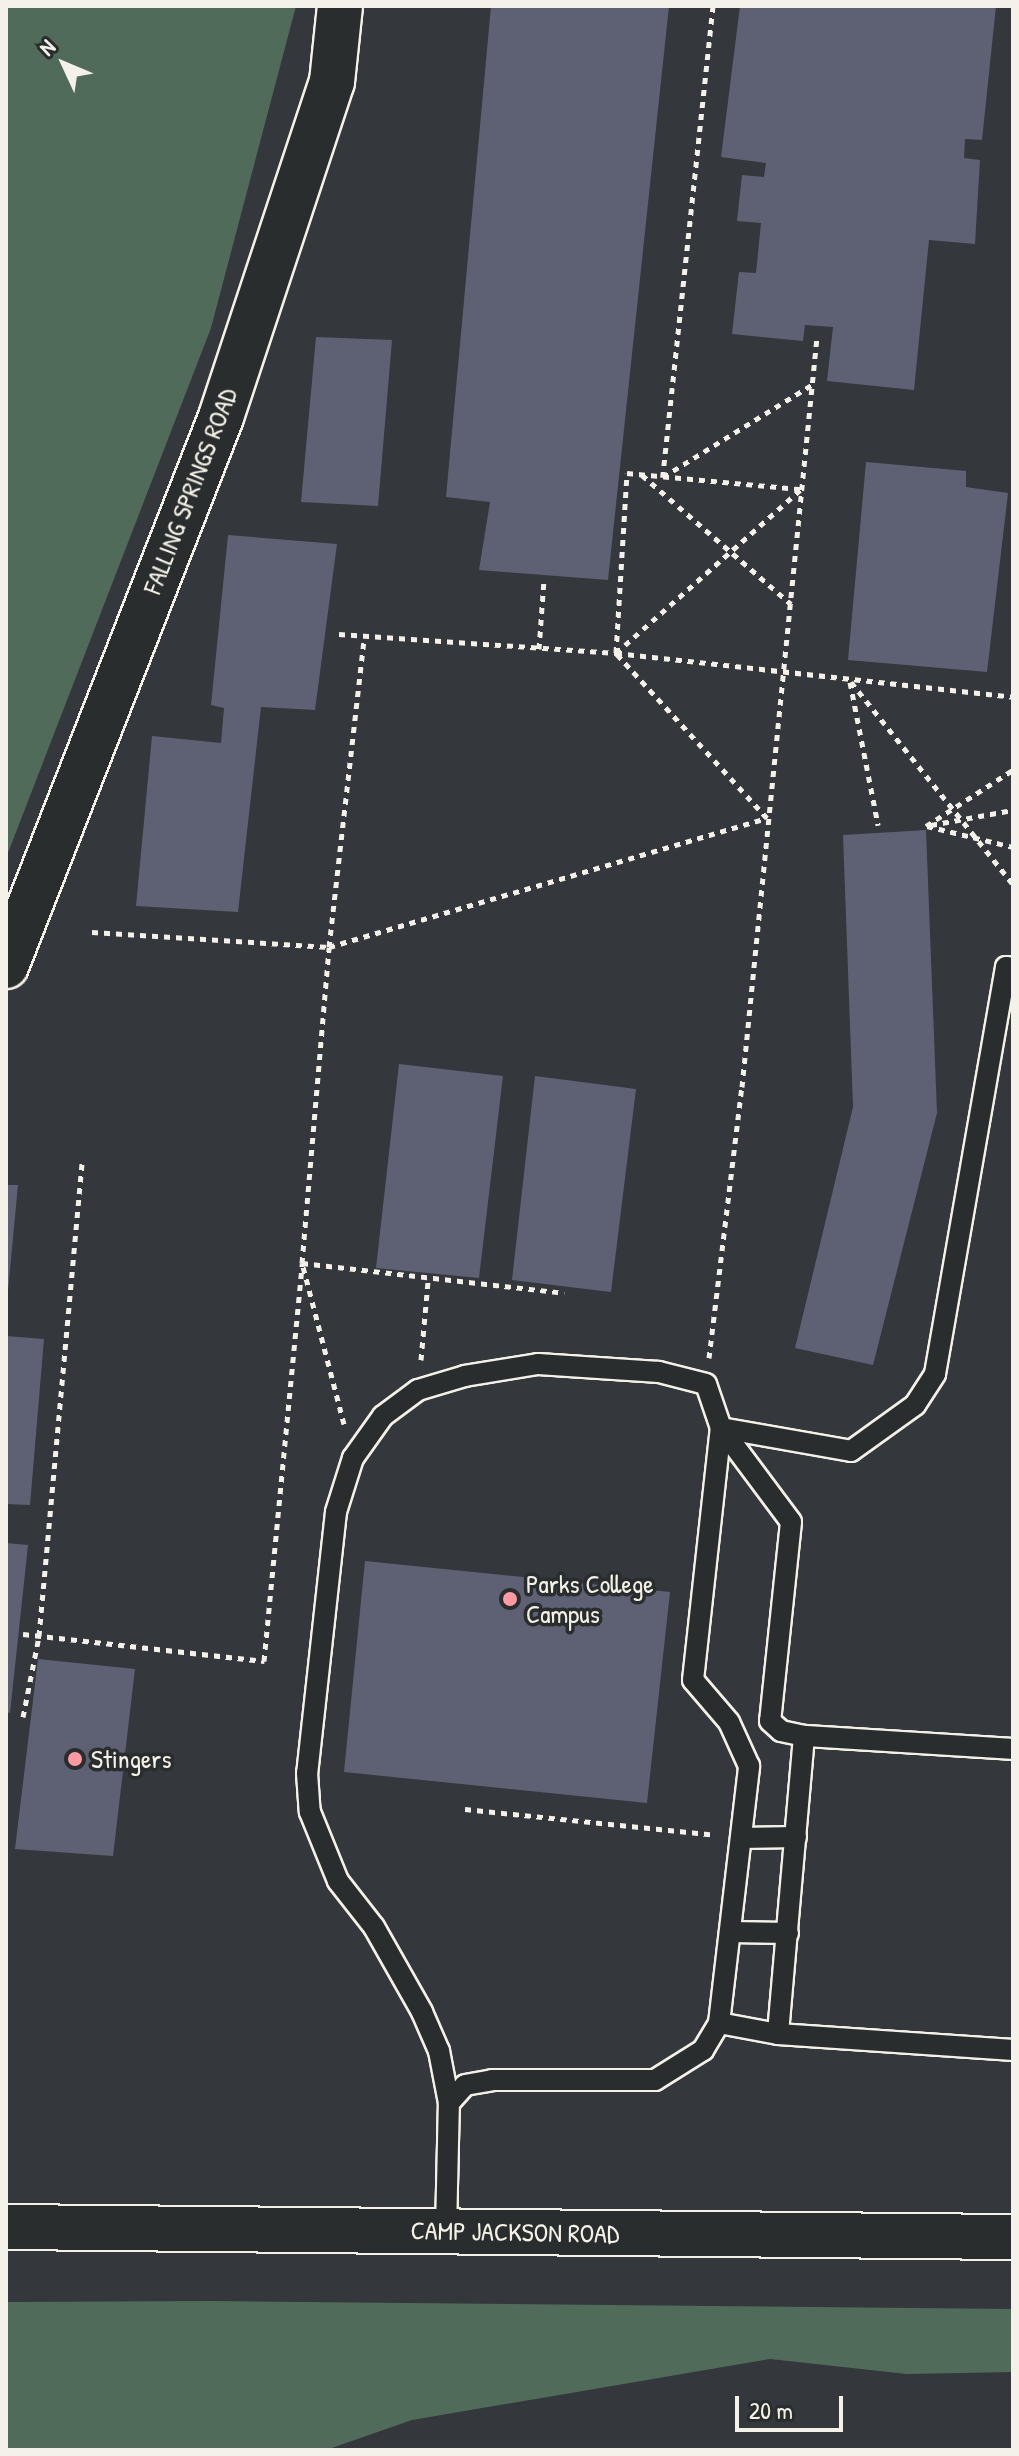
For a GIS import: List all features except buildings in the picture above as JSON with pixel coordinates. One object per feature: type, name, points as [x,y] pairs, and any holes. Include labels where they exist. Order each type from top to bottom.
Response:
[{"type":"street","name":"FALLING SPRINGS ROAD","points":[[6,966],[221,417],[332,82],[340,6]]},
{"type":"street","name":"CAMP JACKSON ROAD","points":[[9,2229],[1013,2237]]},
{"type":"lane","points":[[721,1428],[851,1451],[888,1429],[922,1394],[935,1374],[1006,967],[1013,968]]},
{"type":"lane","points":[[446,2231],[449,2103],[439,2051],[422,2012],[374,1927],[338,1881],[310,1812],[307,1773],[336,1512],[353,1458],[383,1416],[418,1390],[538,1364],[659,1372],[706,1384],[721,1428],[791,1522],[770,1721],[781,1731],[804,1736],[1013,1749]]},
{"type":"lane","points":[[449,2103],[465,2085],[492,2080],[655,2080],[703,2050],[719,2023],[749,1766],[729,1722],[693,1680],[721,1428]]},
{"type":"lane","points":[[778,2034],[804,1736]]},
{"type":"lane","points":[[741,1838],[796,1837]]},
{"type":"lane","points":[[730,1932],[788,1933]]},
{"type":"lane","points":[[719,2023],[778,2034],[1013,2050]]},
{"type":"path","points":[[663,477],[713,6]]},
{"type":"path","points":[[706,1384],[742,1087],[817,337]]},
{"type":"path","points":[[663,477],[813,384]]},
{"type":"path","points":[[767,818],[616,653],[627,473],[801,489]]},
{"type":"path","points":[[641,475],[791,604]]},
{"type":"path","points":[[616,653],[801,489]]},
{"type":"path","points":[[539,649],[544,580]]},
{"type":"path","points":[[339,634],[616,653],[782,671],[850,682],[1013,697]]},
{"type":"path","points":[[23,1634],[264,1661],[329,947],[364,638]]},
{"type":"path","points":[[850,682],[1013,884]]},
{"type":"path","points":[[850,682],[878,825]]},
{"type":"path","points":[[926,826],[1013,770]]},
{"type":"path","points":[[926,826],[1013,810]]},
{"type":"path","points":[[92,932],[329,947],[767,818]]},
{"type":"path","points":[[926,826],[1013,847]]},
{"type":"path","points":[[23,1717],[39,1636],[82,1161]]},
{"type":"path","points":[[302,1263],[428,1282],[564,1293]]},
{"type":"path","points":[[302,1263],[353,1458]]},
{"type":"path","points":[[418,1390],[428,1282]]},
{"type":"path","points":[[465,1809],[741,1838]]},
{"type":"green space","points":[[6,6],[296,6],[211,328],[6,858]]},
{"type":"green space","points":[[214,2301],[1013,2309],[1013,2372],[907,2374],[770,2359],[412,2420],[326,2450],[6,2450],[6,2302]]},
{"type":"place","name":"Parks College Campus","points":[[510,1599]]},
{"type":"place","name":"Stingers","points":[[75,1759]]}]
